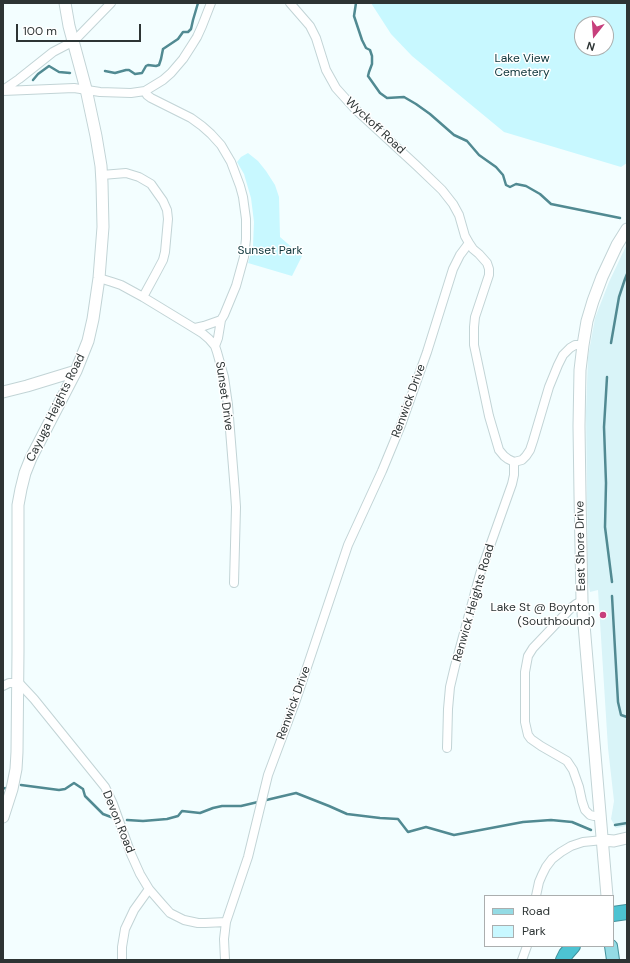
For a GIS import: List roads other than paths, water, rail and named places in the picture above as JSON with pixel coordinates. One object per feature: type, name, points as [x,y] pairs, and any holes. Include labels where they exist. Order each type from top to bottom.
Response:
[{"type":"highway","points":[[614,914],[627,912]]},
{"type":"highway","points":[[563,960],[572,947]]},
{"type":"main road","points":[[611,947],[613,960]]},
{"type":"street","name":"Cayuga Heights Road","points":[[3,817],[12,789],[16,769],[18,683],[18,505],[25,474],[31,458],[76,371],[88,341],[99,278],[103,227],[102,175],[96,136],[74,41],[69,26],[65,3]]},
{"type":"street","points":[[3,91],[53,52],[74,41],[110,3]]},
{"type":"street","points":[[3,91],[74,88],[96,92],[130,93],[145,91],[163,80],[183,59],[197,38],[211,3]]},
{"type":"street","name":"Wyckoff Road","points":[[290,3],[310,26],[316,38],[326,70],[336,88],[354,108],[442,190],[459,214],[465,236],[469,244]]},
{"type":"street","points":[[145,91],[150,98],[191,118],[211,134],[231,162],[240,186],[246,211],[245,253],[240,275],[224,315],[220,320],[195,328]]},
{"type":"street","points":[[102,175],[126,173],[139,176],[151,184],[163,201],[168,219],[165,252],[163,260],[143,297]]},
{"type":"street","name":"East Shore Drive","points":[[607,895],[582,601],[579,426],[580,370],[587,321],[602,276],[617,245],[627,229]]},
{"type":"street","points":[[469,244],[483,258],[489,269],[488,281],[475,317],[474,346],[489,416],[500,450],[508,459],[514,462],[522,460],[530,450],[549,387],[563,355],[575,345],[583,345]]},
{"type":"street","name":"Renwick Drive","points":[[226,960],[224,939],[226,922],[248,857],[268,775],[296,700],[348,545],[382,471],[401,424],[427,352],[453,269],[460,255],[469,244]]},
{"type":"street","name":"Sunset Drive","points":[[99,278],[116,283],[143,297],[195,328],[206,336],[215,346],[224,377],[232,453],[236,507],[234,583]]},
{"type":"street","points":[[215,346],[218,338],[220,320]]},
{"type":"street","points":[[3,392],[76,371]]},
{"type":"street","name":"Renwick Heights Road","points":[[447,748],[450,687],[480,574],[512,484],[514,462]]},
{"type":"street","points":[[582,601],[571,608],[533,648],[528,656],[525,672],[525,722],[531,739],[540,746],[567,761],[573,770],[585,810],[590,815],[601,816]]},
{"type":"street","points":[[3,686],[9,683],[18,683]]},
{"type":"street","name":"Devon Road","points":[[18,683],[34,699],[104,787],[113,804],[140,874],[149,889],[162,904],[170,913],[184,920],[198,923],[226,922]]},
{"type":"street","points":[[536,895],[539,882],[546,867],[552,859],[561,852],[571,846],[583,842],[627,838]]},
{"type":"street","points":[[122,960],[123,938],[127,924],[134,910],[149,889]]},
{"type":"street","points":[[522,960],[527,947]]},
{"type":"waterway","points":[[105,71],[115,73],[129,70],[135,74],[142,73],[148,65],[159,65],[163,49],[178,39],[183,32],[188,32],[191,29],[198,3]]},
{"type":"waterway","points":[[356,3],[354,16],[362,40],[366,48],[370,50],[372,56],[372,64],[368,76],[380,93],[387,98],[404,97],[430,114],[454,135],[467,141],[479,155],[496,167],[503,175],[506,185],[510,187],[516,184],[526,186],[540,194],[551,204],[620,218]]},
{"type":"waterway","points":[[33,80],[38,74],[49,66],[59,72],[70,73]]},
{"type":"waterway","points":[[611,343],[619,297],[627,274]]},
{"type":"waterway","points":[[607,377],[604,427],[606,483],[605,527],[612,582]]},
{"type":"waterway","points":[[612,596],[618,702],[621,715],[627,717]]},
{"type":"waterway","points":[[21,785],[59,790],[65,789],[74,783],[83,789],[85,796],[103,814],[111,817]]},
{"type":"waterway","points":[[127,820],[143,821],[167,819],[178,816],[182,811],[200,813],[222,806],[241,806],[296,793],[347,814],[398,819],[408,832],[426,827],[454,835],[523,822],[551,820],[572,822],[591,830]]},
{"type":"waterway","points":[[615,825],[627,823]]},
{"type":"place","name":"Lake St @ Boynton (Southbound)","points":[[603,615]]},
{"type":"park label","name":"Lake View Cemetery","points":[[522,66]]},
{"type":"park label","name":"Sunset Park","points":[[270,251]]}]
